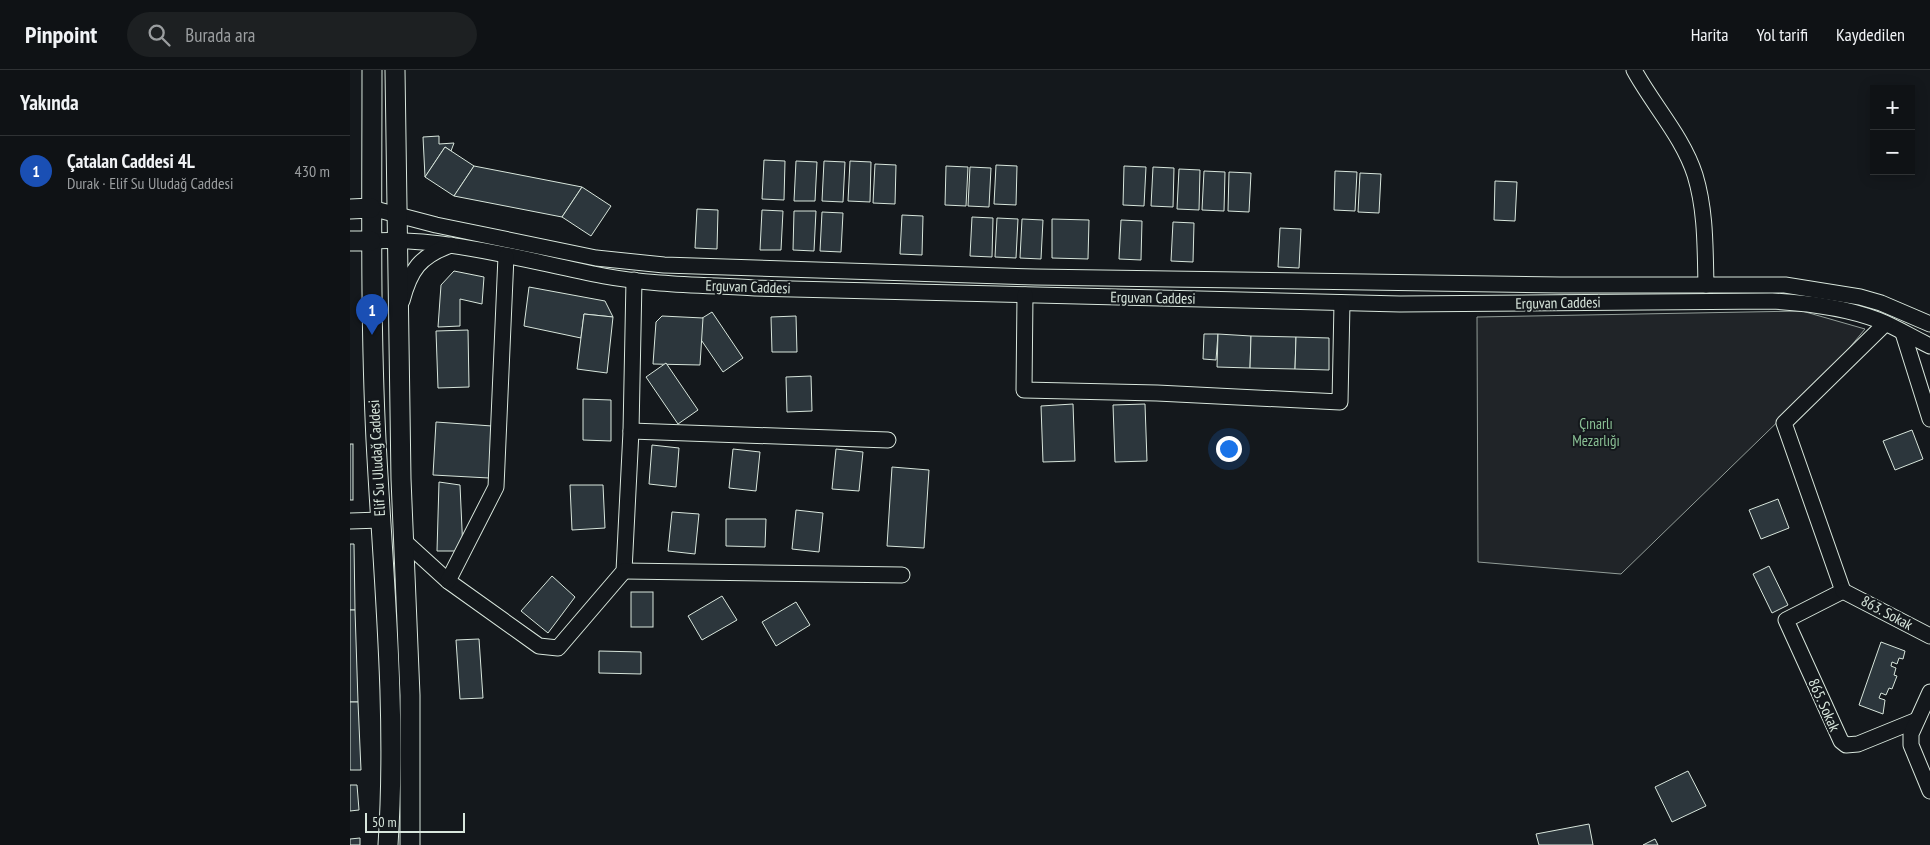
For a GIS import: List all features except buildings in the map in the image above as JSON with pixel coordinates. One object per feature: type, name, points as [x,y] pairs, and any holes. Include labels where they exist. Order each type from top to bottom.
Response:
[{"type":"main road","name":"Elif Su Uludağ Caddesi","points":[[372,70],[371,241],[373,366],[390,729],[388,845]]},
{"type":"main road","name":"Elif Su Uludağ Caddesi","points":[[395,70],[396,240],[403,540],[410,695],[410,845]]},
{"type":"main road","points":[[350,210],[371,208]]},
{"type":"main road","points":[[350,241],[371,241]]},
{"type":"street","points":[[1634,70],[1674,133],[1695,175],[1705,230],[1706,286]]},
{"type":"street","points":[[371,208],[436,225],[596,258],[698,267],[1045,278],[1706,286],[1785,285],[1841,292],[1881,303],[1930,324]]},
{"type":"street","name":"Erguvan Caddesi","points":[[371,241],[422,240],[606,276],[634,280],[755,288],[1400,304],[1772,301],[1834,307],[1885,324],[1930,346]]},
{"type":"street","points":[[399,315],[405,289],[417,266],[435,251],[451,245]]},
{"type":"street","points":[[448,581],[496,487],[506,256]]},
{"type":"street","points":[[403,540],[448,581],[539,646],[558,648],[624,571],[631,431],[634,280]]},
{"type":"street","points":[[1024,295],[1024,390],[1157,393],[1340,402],[1342,303]]},
{"type":"street","points":[[1843,591],[1784,424],[1885,324]]},
{"type":"street","points":[[1903,333],[1930,419]]},
{"type":"street","points":[[631,431],[888,440]]},
{"type":"street","points":[[350,521],[381,520]]},
{"type":"street","points":[[624,571],[902,575]]},
{"type":"street","name":"865. Sokak","points":[[1843,591],[1786,620],[1837,733],[1846,745],[1858,744],[1918,720]]},
{"type":"street","name":"863. Sokak","points":[[1843,591],[1930,636]]},
{"type":"street","points":[[1930,692],[1911,734],[1911,745],[1930,791]]},
{"type":"green space","name":"Çınarlı Mezarlığı","points":[[1802,311],[1865,329],[1832,369],[1621,574],[1478,562],[1477,317]]},
{"type":"place","name":"Çatalan Caddesi 4L","points":[[372,335]]}]
